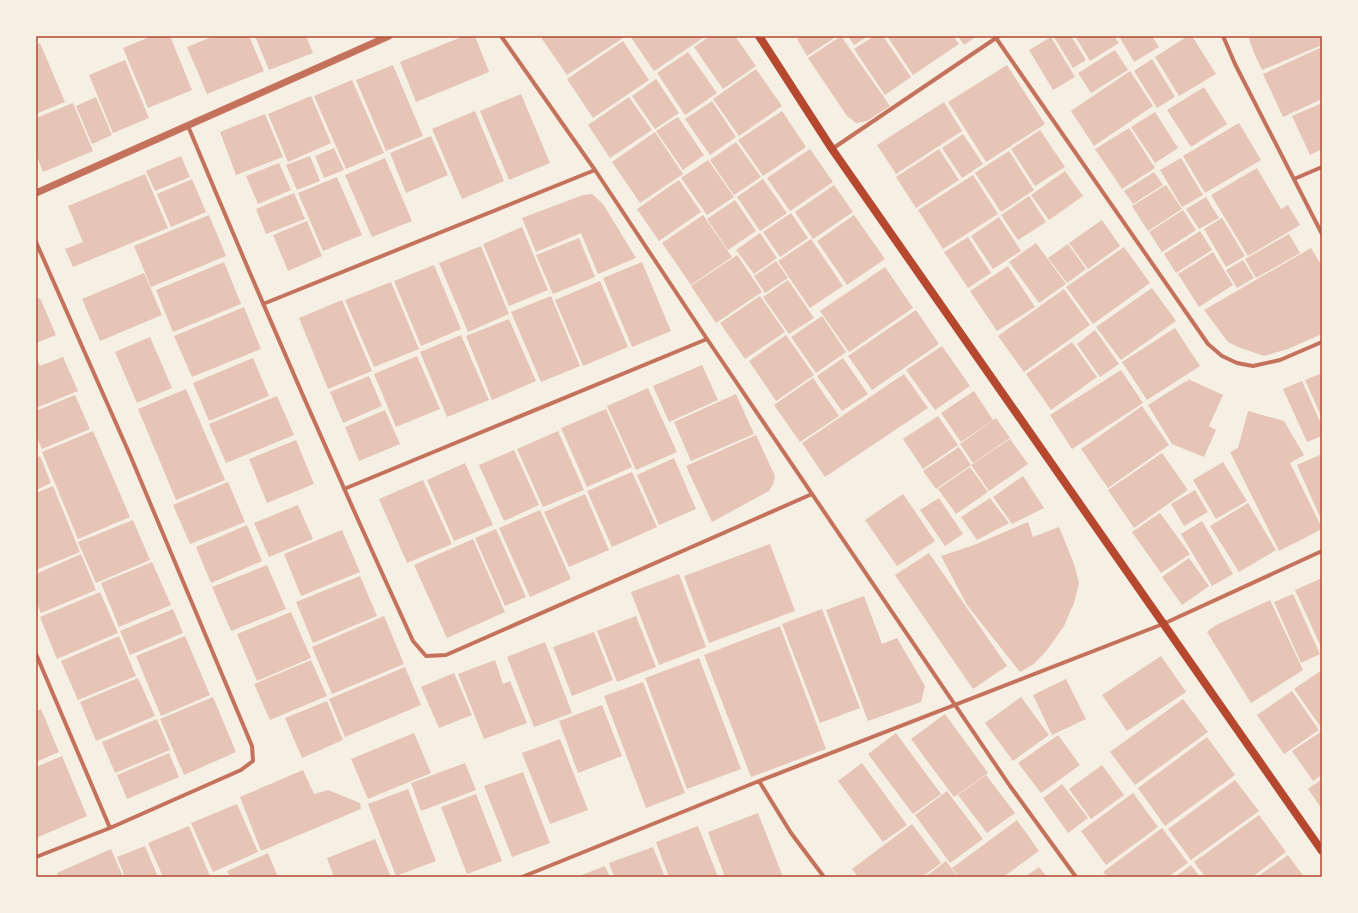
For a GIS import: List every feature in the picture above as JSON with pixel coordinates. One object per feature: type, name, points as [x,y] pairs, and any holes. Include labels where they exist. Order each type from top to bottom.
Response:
[{"type":"main road","points":[[759,36],[832,149],[1322,851]]},
{"type":"street","points":[[36,193],[390,36]]},
{"type":"street","points":[[501,36],[595,170],[707,339],[1010,786],[1076,877]]},
{"type":"street","points":[[1223,36],[1235,64],[1322,234]]},
{"type":"street","points":[[832,149],[998,37],[1208,344],[1222,356],[1237,363],[1253,366],[1280,360],[1322,342]]},
{"type":"street","points":[[188,126],[263,304],[344,489],[413,641],[426,656],[446,655],[812,494]]},
{"type":"street","points":[[1294,179],[1322,167]]},
{"type":"street","points":[[263,304],[595,170]]},
{"type":"street","points":[[36,242],[130,455],[252,746],[253,761],[241,770],[110,828],[36,857]]},
{"type":"street","points":[[344,489],[707,339]]},
{"type":"street","points":[[522,877],[759,781],[1163,624],[1322,551]]},
{"type":"street","points":[[36,654],[110,828]]},
{"type":"street","points":[[759,781],[791,833],[824,877]]},
{"type":"building","points":[[152,36],[170,36],[192,90],[148,108],[123,48]]},
{"type":"building","points":[[214,36],[249,36],[264,71],[207,94],[187,47]]},
{"type":"building","points":[[255,36],[306,36],[313,53],[269,70]]},
{"type":"building","points":[[464,36],[475,36],[489,72],[416,102],[400,62]]},
{"type":"building","points":[[540,36],[622,36],[623,38],[567,75]]},
{"type":"building","points":[[630,36],[706,36],[654,71]]},
{"type":"building","points":[[710,36],[735,36],[756,66],[723,89],[694,47]]},
{"type":"building","points":[[802,36],[837,36],[807,56],[797,39]]},
{"type":"building","points":[[841,36],[890,106],[867,121],[856,123],[847,116],[808,58]]},
{"type":"building","points":[[848,36],[868,36],[854,45]]},
{"type":"building","points":[[874,36],[883,36],[911,77],[885,95],[854,49]]},
{"type":"building","points":[[887,36],[953,36],[959,44],[913,75]]},
{"type":"building","points":[[958,36],[977,36],[964,45]]},
{"type":"building","points":[[1071,36],[1086,60],[1073,68],[1054,37]]},
{"type":"building","points":[[1075,36],[1114,36],[1119,43],[1090,61]]},
{"type":"building","points":[[1119,36],[1152,36],[1159,47],[1134,62]]},
{"type":"building","points":[[1188,36],[1192,36],[1216,74],[1179,96],[1155,57]]},
{"type":"building","points":[[1248,36],[1322,36],[1322,45],[1262,70]]},
{"type":"building","points":[[1051,37],[1075,77],[1053,90],[1029,50]]},
{"type":"building","points":[[623,41],[649,80],[593,118],[567,79]]},
{"type":"building","points":[[40,43],[65,102],[36,114],[36,45]]},
{"type":"building","points":[[1322,47],[1322,99],[1283,117],[1263,74]]},
{"type":"building","points":[[1115,50],[1128,70],[1091,93],[1078,73]]},
{"type":"building","points":[[688,52],[717,93],[685,115],[657,73]]},
{"type":"building","points":[[1152,59],[1175,97],[1157,108],[1134,71]]},
{"type":"building","points":[[125,60],[149,118],[113,133],[89,75]]},
{"type":"building","points":[[393,65],[423,136],[386,151],[356,80]]},
{"type":"building","points":[[1007,65],[1045,124],[986,162],[948,102]]},
{"type":"building","points":[[756,69],[782,106],[739,136],[713,99]]},
{"type":"building","points":[[1130,71],[1153,106],[1094,146],[1071,111]]},
{"type":"building","points":[[656,79],[679,113],[655,129],[632,96]]},
{"type":"building","points":[[352,80],[384,153],[346,169],[314,96]]},
{"type":"building","points":[[1204,87],[1227,124],[1191,147],[1167,110]]},
{"type":"building","points":[[521,94],[550,163],[509,180],[480,111]]},
{"type":"building","points":[[311,96],[331,143],[288,162],[268,114]]},
{"type":"building","points":[[96,97],[112,135],[92,144],[76,106]]},
{"type":"building","points":[[629,97],[652,130],[610,158],[588,125]]},
{"type":"building","points":[[712,101],[736,137],[710,155],[685,119]]},
{"type":"building","points":[[944,102],[962,131],[896,174],[877,145]]},
{"type":"building","points":[[73,103],[93,151],[43,172],[36,154],[36,118]]},
{"type":"building","points":[[1322,103],[1322,149],[1310,155],[1292,116]]},
{"type":"building","points":[[475,111],[504,181],[462,199],[432,129]]},
{"type":"building","points":[[782,111],[806,147],[763,176],[738,140]]},
{"type":"building","points":[[1155,112],[1178,148],[1155,163],[1131,127]]},
{"type":"building","points":[[265,114],[283,157],[236,175],[220,132]]},
{"type":"building","points":[[678,117],[704,155],[683,170],[656,131]]},
{"type":"building","points":[[1239,123],[1261,160],[1205,193],[1183,156]]},
{"type":"building","points":[[1129,128],[1155,168],[1122,189],[1095,149]]},
{"type":"building","points":[[1040,130],[1065,167],[1035,186],[1011,149]]},
{"type":"building","points":[[655,132],[683,174],[640,203],[612,162]]},
{"type":"building","points":[[963,134],[983,164],[962,178],[942,148]]},
{"type":"building","points":[[431,136],[448,175],[406,193],[390,153]]},
{"type":"building","points":[[736,142],[761,177],[734,195],[710,160]]},
{"type":"building","points":[[334,148],[344,170],[324,178],[315,156]]},
{"type":"building","points":[[810,149],[833,182],[790,211],[767,178]]},
{"type":"building","points":[[939,149],[959,180],[916,208],[896,177]]},
{"type":"building","points":[[1009,151],[1034,190],[1001,212],[975,173]]},
{"type":"building","points":[[181,156],[190,177],[155,191],[146,171]]},
{"type":"building","points":[[310,156],[320,181],[297,190],[286,165]]},
{"type":"building","points":[[385,158],[412,221],[372,237],[345,175]]},
{"type":"building","points":[[1181,158],[1203,195],[1182,207],[1160,170]]},
{"type":"building","points":[[708,160],[734,197],[707,215],[681,178]]},
{"type":"building","points":[[279,163],[291,190],[258,204],[246,176]]},
{"type":"building","points":[[1257,168],[1281,209],[1288,205],[1300,225],[1248,256],[1211,195]]},
{"type":"building","points":[[1065,171],[1083,196],[1049,220],[1031,195]]},
{"type":"building","points":[[1154,172],[1163,185],[1133,204],[1124,191]]},
{"type":"building","points":[[145,174],[168,228],[73,267],[65,249],[83,242],[68,206]]},
{"type":"building","points":[[973,175],[998,214],[943,249],[918,210]]},
{"type":"building","points":[[337,177],[362,235],[323,251],[298,193]]},
{"type":"building","points":[[192,179],[206,212],[171,227],[157,194]]},
{"type":"building","points":[[763,179],[787,213],[760,231],[737,197]]},
{"type":"building","points":[[679,180],[701,212],[659,241],[637,209]]},
{"type":"building","points":[[834,185],[853,212],[813,239],[795,212]]},
{"type":"building","points":[[1166,185],[1182,209],[1148,231],[1132,206]]},
{"type":"building","points":[[294,193],[305,219],[266,234],[256,209]]},
{"type":"building","points":[[592,194],[603,204],[636,258],[598,274],[581,233],[536,252],[522,218],[583,195]]},
{"type":"building","points":[[1029,196],[1046,222],[1018,240],[1001,215]]},
{"type":"building","points":[[1206,197],[1219,218],[1199,229],[1186,209]]},
{"type":"building","points":[[735,200],[756,231],[728,250],[707,219]]},
{"type":"building","points":[[1183,210],[1196,230],[1162,252],[1149,232]]},
{"type":"building","points":[[791,213],[808,238],[780,257],[763,232]]},
{"type":"building","points":[[209,215],[226,256],[151,287],[134,246]]},
{"type":"building","points":[[703,215],[732,257],[691,285],[662,243]]},
{"type":"building","points":[[854,215],[885,259],[847,285],[817,241]]},
{"type":"building","points":[[999,217],[1021,251],[993,269],[971,236]]},
{"type":"building","points":[[1222,218],[1245,256],[1226,267],[1204,229]]},
{"type":"building","points":[[1102,220],[1120,246],[1088,269],[1069,243]]},
{"type":"building","points":[[307,221],[322,256],[288,271],[273,235]]},
{"type":"building","points":[[522,227],[548,290],[509,306],[483,244]]},
{"type":"building","points":[[1200,231],[1212,250],[1176,273],[1164,254]]},
{"type":"building","points":[[760,233],[777,258],[754,274],[736,250]]},
{"type":"building","points":[[1289,234],[1300,253],[1256,278],[1245,259]]},
{"type":"building","points":[[968,237],[991,273],[968,288],[944,252]]},
{"type":"building","points":[[579,238],[595,277],[553,294],[536,255]]},
{"type":"building","points":[[811,239],[843,286],[810,308],[778,261]]},
{"type":"building","points":[[1036,243],[1066,284],[1039,303],[1009,262]]},
{"type":"building","points":[[1068,244],[1086,269],[1067,283],[1048,258]]},
{"type":"building","points":[[481,246],[509,314],[468,332],[439,263]]},
{"type":"building","points":[[1124,247],[1150,283],[1093,324],[1066,287]]},
{"type":"building","points":[[1311,248],[1322,266],[1322,334],[1288,349],[1264,356],[1228,342],[1204,310]]},
{"type":"building","points":[[1213,252],[1233,285],[1199,307],[1178,274]]},
{"type":"building","points":[[737,255],[762,292],[716,323],[691,286]]},
{"type":"building","points":[[1243,260],[1254,278],[1237,288],[1226,270]]},
{"type":"building","points":[[776,261],[788,278],[765,293],[754,276]]},
{"type":"building","points":[[224,262],[241,304],[173,332],[156,290]]},
{"type":"building","points":[[642,262],[671,331],[632,347],[603,278]]},
{"type":"building","points":[[434,265],[461,329],[421,346],[394,281]]},
{"type":"building","points":[[1008,266],[1035,307],[997,331],[970,291]]},
{"type":"building","points":[[885,267],[913,308],[849,352],[820,311]]},
{"type":"building","points":[[144,273],[162,315],[100,341],[82,299]]},
{"type":"building","points":[[788,280],[814,318],[789,334],[763,297]]},
{"type":"building","points":[[600,281],[628,347],[583,366],[555,300]]},
{"type":"building","points":[[391,282],[419,349],[374,367],[345,300]]},
{"type":"building","points":[[1152,288],[1176,321],[1121,360],[1096,327]]},
{"type":"building","points":[[1064,289],[1090,325],[1024,372],[998,336]]},
{"type":"building","points":[[551,296],[580,366],[541,382],[511,312]]},
{"type":"building","points":[[760,296],[785,332],[745,359],[720,323]]},
{"type":"building","points":[[40,298],[56,335],[36,343],[36,299]]},
{"type":"building","points":[[342,300],[372,371],[328,389],[299,318]]},
{"type":"building","points":[[244,307],[261,349],[192,377],[174,336]]},
{"type":"building","points":[[916,310],[939,344],[872,390],[848,356]]},
{"type":"building","points":[[822,316],[846,352],[816,373],[791,337]]},
{"type":"building","points":[[509,319],[536,381],[492,400],[466,336]]},
{"type":"building","points":[[1175,328],[1200,366],[1147,400],[1122,362]]},
{"type":"building","points":[[1095,330],[1119,364],[1100,377],[1077,344]]},
{"type":"building","points":[[461,335],[489,400],[447,417],[420,352]]},
{"type":"building","points":[[786,335],[814,375],[776,401],[749,361]]},
{"type":"building","points":[[150,337],[172,388],[137,403],[115,352]]},
{"type":"building","points":[[1072,342],[1097,377],[1051,410],[1026,374]]},
{"type":"building","points":[[942,346],[970,386],[935,410],[906,370]]},
{"type":"building","points":[[417,356],[440,409],[396,427],[374,374]]},
{"type":"building","points":[[63,357],[78,391],[36,408],[36,358],[40,366]]},
{"type":"building","points":[[253,358],[269,396],[209,421],[193,383]]},
{"type":"building","points":[[843,358],[868,394],[842,411],[817,376]]},
{"type":"building","points":[[702,365],[718,400],[669,422],[653,386]]},
{"type":"building","points":[[1121,370],[1143,403],[1072,449],[1050,415]]},
{"type":"building","points":[[1322,373],[1322,418],[1305,380]]},
{"type":"building","points":[[904,374],[928,408],[825,477],[802,443]]},
{"type":"building","points":[[369,376],[382,406],[343,423],[330,392]]},
{"type":"building","points":[[813,378],[839,416],[800,442],[774,405]]},
{"type":"building","points":[[1188,379],[1223,395],[1209,426],[1216,430],[1204,457],[1172,444],[1148,405],[1186,381],[1187,382]]},
{"type":"building","points":[[1302,381],[1322,426],[1322,436],[1307,442],[1283,389]]},
{"type":"building","points":[[648,388],[677,452],[636,470],[607,406]]},
{"type":"building","points":[[186,389],[225,480],[176,500],[138,409]]},
{"type":"building","points":[[974,391],[993,420],[961,442],[941,413]]},
{"type":"building","points":[[736,394],[754,434],[691,461],[674,422]]},
{"type":"building","points":[[75,395],[90,429],[42,449],[36,436],[36,411]]},
{"type":"building","points":[[277,396],[294,435],[226,463],[209,424]]},
{"type":"building","points":[[1142,406],[1169,445],[1108,488],[1081,449]]},
{"type":"building","points":[[606,409],[632,467],[587,487],[561,428]]},
{"type":"building","points":[[385,410],[400,444],[359,461],[345,427]]},
{"type":"building","points":[[1248,411],[1284,421],[1304,455],[1290,463],[1322,528],[1279,551],[1230,452],[1238,448]]},
{"type":"building","points":[[938,416],[958,445],[923,469],[903,439]]},
{"type":"building","points":[[996,418],[1010,438],[973,463],[960,444]]},
{"type":"building","points":[[93,431],[130,517],[78,539],[42,452]]},
{"type":"building","points":[[558,431],[584,490],[543,507],[517,449]]},
{"type":"building","points":[[756,435],[775,476],[773,484],[769,491],[712,522],[686,466]]},
{"type":"building","points":[[1010,439],[1028,464],[989,491],[971,465]]},
{"type":"building","points":[[296,440],[314,484],[267,503],[249,459]]},
{"type":"building","points":[[959,447],[971,465],[936,489],[923,471]]},
{"type":"building","points":[[514,450],[539,505],[504,521],[479,465]]},
{"type":"building","points":[[1162,453],[1188,490],[1134,528],[1108,490]]},
{"type":"building","points":[[1322,454],[1322,516],[1320,517],[1297,465]]},
{"type":"building","points":[[40,456],[51,483],[36,490],[36,458]]},
{"type":"building","points":[[674,458],[696,509],[659,525],[637,475]]},
{"type":"building","points":[[1223,462],[1247,501],[1216,519],[1193,480]]},
{"type":"building","points":[[465,463],[493,525],[454,541],[427,480]]},
{"type":"building","points":[[970,467],[988,492],[956,514],[938,489]]},
{"type":"building","points":[[632,472],[657,527],[612,547],[587,491]]},
{"type":"building","points":[[1023,476],[1044,508],[1012,524],[993,497]]},
{"type":"building","points":[[423,480],[452,544],[407,563],[379,499]]},
{"type":"building","points":[[228,482],[245,522],[190,544],[173,505]]},
{"type":"building","points":[[53,486],[80,552],[36,570],[36,493]]},
{"type":"building","points":[[1195,490],[1208,512],[1184,526],[1171,504]]},
{"type":"building","points":[[585,494],[609,550],[569,567],[544,512]]},
{"type":"building","points":[[903,494],[935,541],[897,566],[865,520]]},
{"type":"building","points":[[939,498],[963,534],[945,546],[920,510]]},
{"type":"building","points":[[990,498],[1009,523],[977,540],[961,517]]},
{"type":"building","points":[[1248,503],[1276,550],[1239,572],[1210,526]]},
{"type":"building","points":[[298,505],[313,539],[269,557],[254,523]]},
{"type":"building","points":[[540,510],[571,579],[530,597],[499,528]]},
{"type":"building","points":[[1160,513],[1190,554],[1161,573],[1132,532]]},
{"type":"building","points":[[133,520],[150,560],[96,583],[78,542]]},
{"type":"building","points":[[1202,521],[1233,574],[1212,586],[1181,534]]},
{"type":"building","points":[[1028,522],[1033,537],[1059,527],[1074,564],[1079,583],[1074,603],[1064,626],[1047,650],[1034,664],[1020,672],[967,605],[941,556],[974,545]]},
{"type":"building","points":[[247,525],[262,561],[211,583],[196,547]]},
{"type":"building","points":[[496,529],[526,597],[505,606],[475,538]]},
{"type":"building","points":[[342,530],[360,572],[301,596],[284,554]]},
{"type":"building","points":[[473,539],[505,612],[447,638],[414,565]]},
{"type":"building","points":[[770,544],[795,611],[709,643],[684,576]]},
{"type":"building","points":[[929,553],[1007,666],[973,689],[895,575]]},
{"type":"building","points":[[81,554],[96,590],[41,613],[36,602],[36,574]]},
{"type":"building","points":[[1189,558],[1209,586],[1182,605],[1162,577]]},
{"type":"building","points":[[152,562],[171,605],[119,627],[101,583]]},
{"type":"building","points":[[267,565],[286,609],[231,631],[212,587]]},
{"type":"building","points":[[679,574],[706,647],[659,665],[631,592]]},
{"type":"building","points":[[360,576],[377,616],[313,643],[296,602]]},
{"type":"building","points":[[1322,578],[1322,649],[1295,590]]},
{"type":"building","points":[[100,592],[118,633],[57,659],[40,617]]},
{"type":"building","points":[[1293,594],[1320,654],[1301,663],[1274,602]]},
{"type":"building","points":[[864,596],[882,644],[897,638],[925,686],[921,702],[868,721],[826,610]]},
{"type":"building","points":[[1270,600],[1303,670],[1251,703],[1207,632],[1216,625]]},
{"type":"building","points":[[173,609],[183,633],[130,655],[120,631]]},
{"type":"building","points":[[822,609],[860,708],[820,723],[782,624]]},
{"type":"building","points":[[291,612],[311,658],[257,681],[237,634]]},
{"type":"building","points":[[384,616],[404,664],[332,694],[312,647]]},
{"type":"building","points":[[636,616],[656,667],[617,682],[597,631]]},
{"type":"building","points":[[780,626],[826,749],[751,777],[704,655]]},
{"type":"building","points":[[594,632],[613,680],[572,696],[553,647]]},
{"type":"building","points":[[119,636],[136,676],[78,700],[61,661]]},
{"type":"building","points":[[185,636],[210,695],[161,716],[136,656]]},
{"type":"building","points":[[545,642],[572,713],[534,727],[507,657]]},
{"type":"building","points":[[1161,656],[1186,692],[1127,731],[1102,695]]},
{"type":"building","points":[[699,658],[741,769],[687,789],[645,678]]},
{"type":"building","points":[[311,660],[327,696],[270,720],[254,684]]},
{"type":"building","points":[[495,660],[503,684],[510,681],[527,723],[484,739],[458,674]]},
{"type":"building","points":[[405,667],[421,705],[345,737],[329,699]]},
{"type":"building","points":[[1322,670],[1322,724],[1320,726],[1294,689]]},
{"type":"building","points":[[454,673],[472,715],[439,728],[421,687]]},
{"type":"building","points":[[138,678],[155,716],[96,741],[80,702]]},
{"type":"building","points":[[1066,679],[1086,719],[1052,735],[1033,695]]},
{"type":"building","points":[[643,682],[685,793],[646,808],[604,696]]},
{"type":"building","points":[[1292,691],[1319,730],[1284,754],[1257,715]]},
{"type":"building","points":[[213,697],[236,752],[184,775],[160,719]]},
{"type":"building","points":[[1021,697],[1049,735],[1013,761],[985,723]]},
{"type":"building","points":[[1183,699],[1208,732],[1135,785],[1110,752]]},
{"type":"building","points":[[327,701],[343,740],[302,758],[285,718]]},
{"type":"building","points":[[602,705],[622,756],[578,773],[559,721]]},
{"type":"building","points":[[41,709],[59,752],[36,762],[36,711]]},
{"type":"building","points":[[945,714],[988,773],[954,797],[911,739]]},
{"type":"building","points":[[157,719],[170,750],[115,773],[102,742]]},
{"type":"building","points":[[1322,731],[1322,775],[1313,781],[1292,751]]},
{"type":"building","points":[[414,733],[431,773],[368,799],[351,759]]},
{"type":"building","points":[[896,733],[941,794],[913,814],[868,754]]},
{"type":"building","points":[[1058,735],[1080,765],[1041,793],[1018,763]]},
{"type":"building","points":[[1207,737],[1235,775],[1165,826],[1138,788]]},
{"type":"building","points":[[560,739],[588,810],[550,824],[522,753]]},
{"type":"building","points":[[169,753],[179,777],[127,799],[117,775]]},
{"type":"building","points":[[62,756],[87,816],[36,838],[36,767]]},
{"type":"building","points":[[465,763],[476,790],[421,811],[411,783]]},
{"type":"building","points":[[862,763],[907,825],[883,842],[838,781]]},
{"type":"building","points":[[1102,765],[1124,795],[1091,819],[1069,789]]},
{"type":"building","points":[[303,770],[314,794],[328,790],[360,803],[361,809],[261,851],[240,797]]},
{"type":"building","points":[[523,772],[550,843],[512,857],[484,786]]},
{"type":"building","points":[[986,775],[1015,813],[987,833],[958,795]]},
{"type":"building","points":[[1322,779],[1322,809],[1308,789]]},
{"type":"building","points":[[1235,780],[1259,811],[1191,860],[1168,829]]},
{"type":"building","points":[[1062,784],[1088,818],[1068,833],[1043,798]]},
{"type":"building","points":[[408,789],[436,861],[396,876],[368,804]]},
{"type":"building","points":[[947,791],[983,839],[950,863],[915,815]]},
{"type":"building","points":[[1133,793],[1158,827],[1106,865],[1081,831]]},
{"type":"building","points":[[476,794],[502,861],[467,874],[441,807]]},
{"type":"building","points":[[237,804],[258,852],[213,872],[191,823]]},
{"type":"building","points":[[758,813],[783,877],[725,877],[708,832]]},
{"type":"building","points":[[1259,815],[1286,852],[1252,877],[1205,877],[1194,862]]},
{"type":"building","points":[[1017,820],[1039,851],[1003,877],[959,877],[952,868]]},
{"type":"building","points":[[912,824],[941,863],[922,877],[858,877],[852,869]]},
{"type":"building","points":[[189,826],[210,876],[163,877],[148,843]]},
{"type":"building","points":[[698,826],[718,877],[669,877],[656,842]]},
{"type":"building","points":[[1162,828],[1188,863],[1168,877],[1107,877],[1103,872]]},
{"type":"building","points":[[375,839],[391,877],[334,877],[327,858]]},
{"type":"building","points":[[145,846],[158,877],[125,877],[117,857]]},
{"type":"building","points":[[653,847],[665,877],[614,877],[609,863]]},
{"type":"building","points":[[111,849],[123,877],[59,877],[57,873]]},
{"type":"building","points":[[268,853],[278,877],[230,877],[227,871]]},
{"type":"building","points":[[1288,855],[1304,877],[1257,877]]},
{"type":"building","points":[[946,861],[958,877],[925,877]]},
{"type":"building","points":[[1191,865],[1200,877],[1175,877]]},
{"type":"building","points":[[605,866],[610,877],[577,877]]},
{"type":"building","points":[[1039,867],[1047,877],[1025,877]]}]
